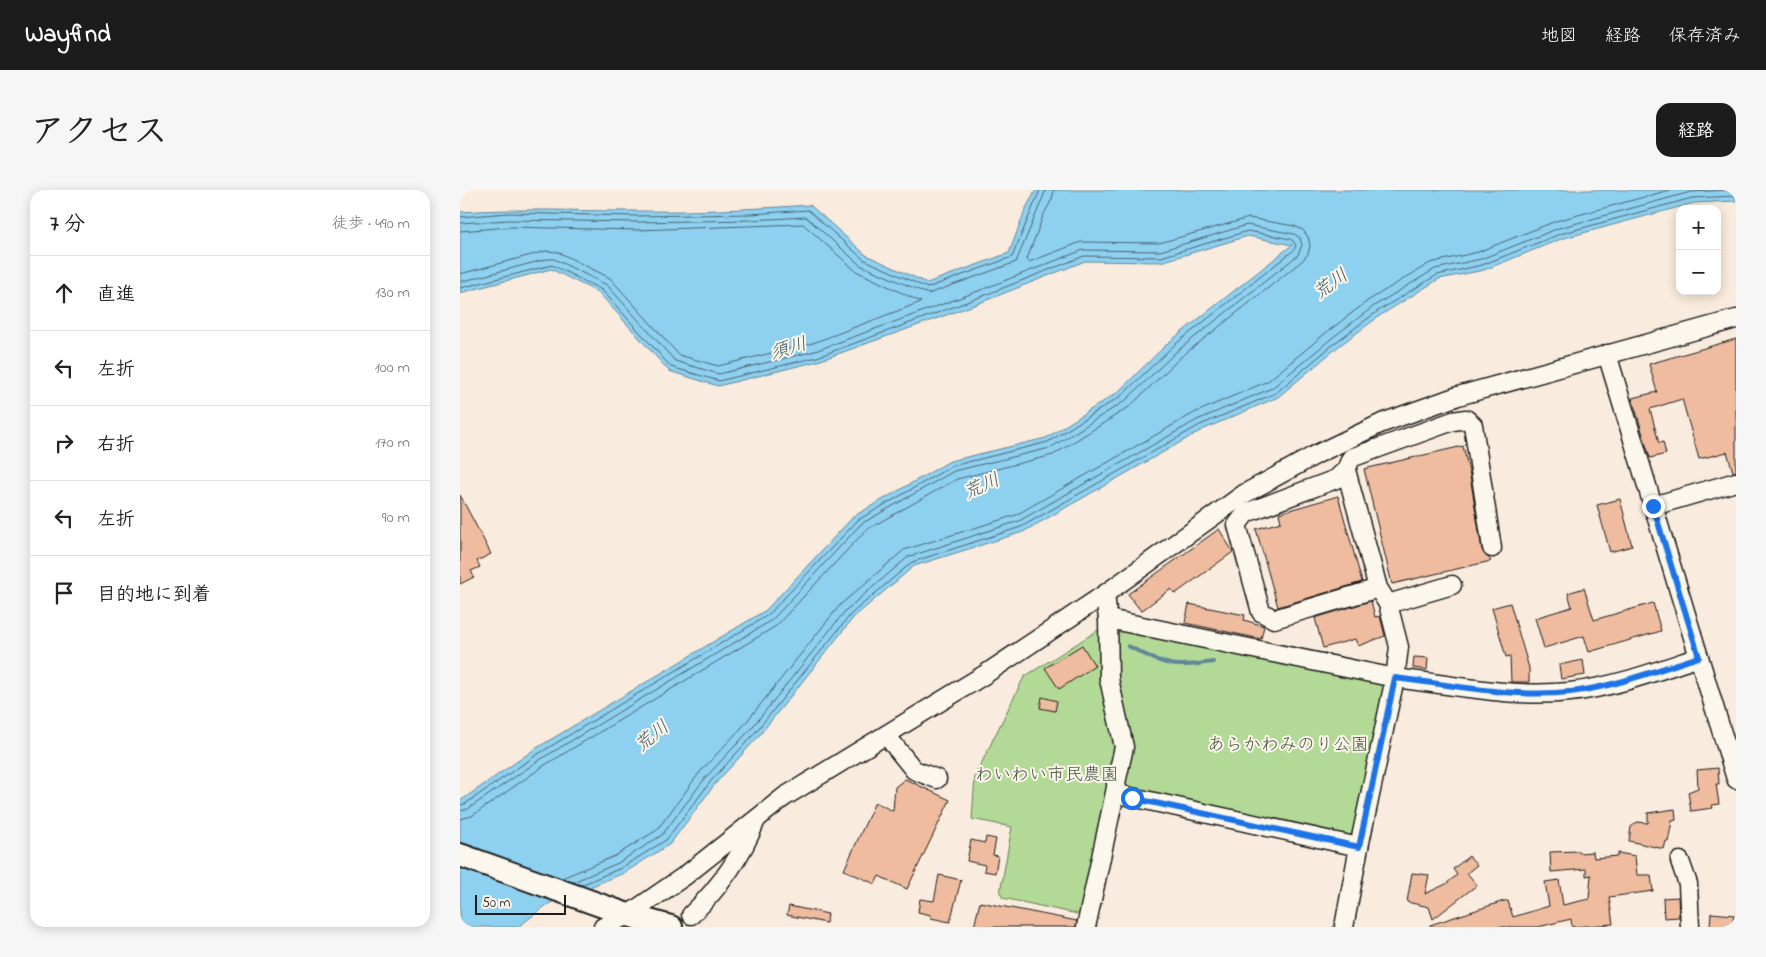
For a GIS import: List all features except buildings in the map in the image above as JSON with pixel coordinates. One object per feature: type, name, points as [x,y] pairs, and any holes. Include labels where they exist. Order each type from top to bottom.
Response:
[{"type":"main road","points":[[460,855],[628,915],[671,927]]},
{"type":"street","points":[[603,927],[628,915],[686,875],[784,797],[984,675],[1106,594],[1244,494],[1366,431],[1458,396],[1736,319]]},
{"type":"street","points":[[1607,354],[1736,779]]},
{"type":"street","points":[[1378,588],[1274,618],[1261,612],[1237,525],[1246,513],[1336,479],[1346,470],[1351,458],[1453,421],[1466,419],[1473,426],[1492,548]]},
{"type":"street","points":[[1344,927],[1395,678],[1399,647],[1388,604],[1378,588],[1346,470]]},
{"type":"street","points":[[1653,506],[1736,482]]},
{"type":"street","points":[[1388,604],[1452,586]]},
{"type":"street","points":[[1086,927],[1124,747],[1109,679],[1106,594]]},
{"type":"street","points":[[1108,619],[1395,678],[1498,692],[1570,692],[1613,684],[1699,657]]},
{"type":"street","points":[[886,735],[914,770],[937,779]]},
{"type":"street","points":[[1116,788],[1118,794],[1132,798],[1359,847]]},
{"type":"street","points":[[691,915],[713,894],[747,842],[756,819]]},
{"type":"street","points":[[1680,861],[1688,884],[1690,927]]},
{"type":"green space","name":"あらかわみのり公園","points":[[1111,623],[1392,680],[1357,843],[1121,791]]},
{"type":"green space","name":"わいわい市民農園","points":[[1100,629],[1119,746],[1082,915],[1003,898],[1000,893],[1012,827],[972,819],[975,776],[1024,677]]},
{"type":"water","points":[[1036,190],[1736,190],[1736,201],[1676,205],[1676,208],[1561,239],[1484,270],[1439,279],[1381,315],[1339,346],[1278,397],[1202,430],[1023,532],[914,566],[854,617],[758,737],[715,784],[670,844],[624,873],[548,904],[518,927],[460,927],[460,801],[535,749],[766,610],[854,516],[950,461],[1046,438],[1118,392],[1168,343],[1292,245],[1248,236],[1161,262],[1085,261],[977,304],[818,361],[718,386],[669,371],[599,293],[551,269],[460,293],[460,212],[526,210],[679,211],[810,205],[866,255],[927,283],[1009,253],[1026,208]]},
{"type":"waterway","points":[[1128,646],[1168,664],[1186,665],[1213,662]]},
{"type":"route","points":[[1132,798],[1359,847],[1395,678],[1498,692],[1570,692],[1613,684],[1699,657],[1653,506]]},
{"type":"water label","name":"荒川","points":[[1330,283]]},
{"type":"water label","name":"須川","points":[[788,347]]},
{"type":"water label","name":"荒川","points":[[981,485]]},
{"type":"water label","name":"荒川","points":[[651,735]]}]
